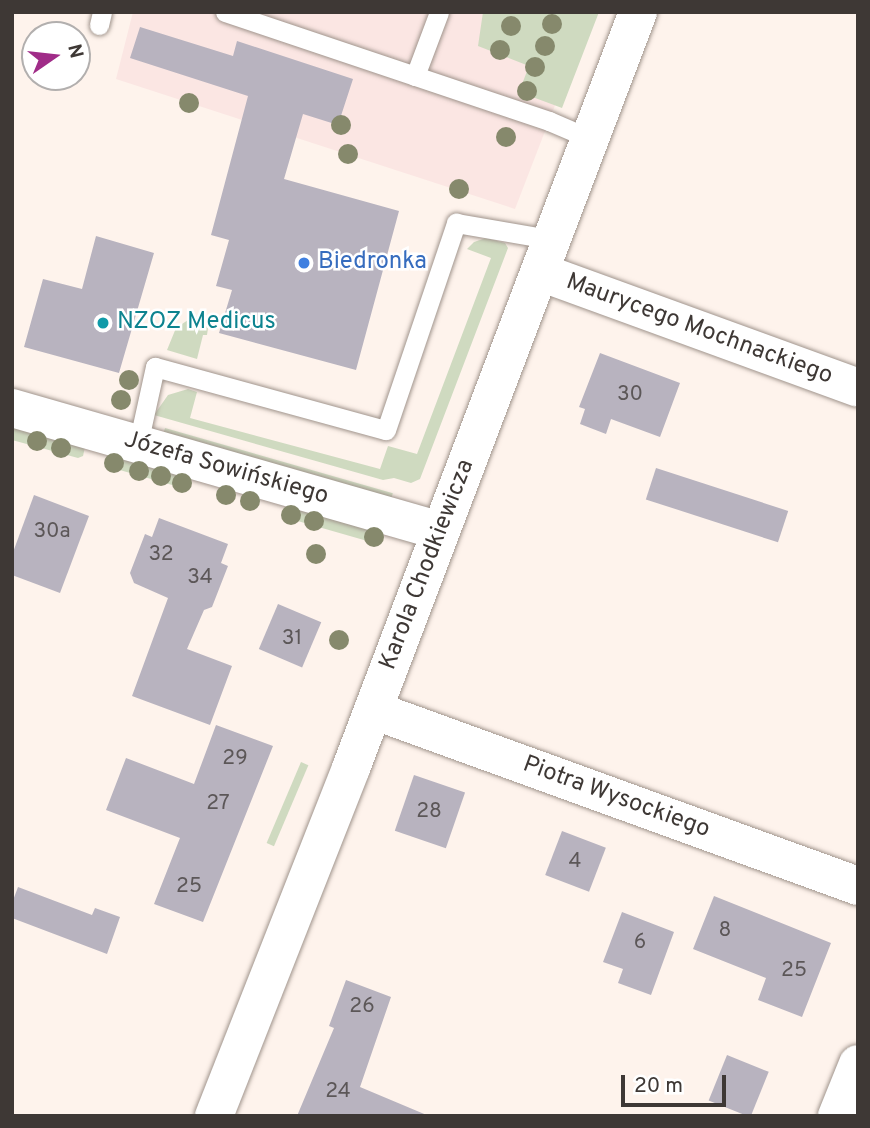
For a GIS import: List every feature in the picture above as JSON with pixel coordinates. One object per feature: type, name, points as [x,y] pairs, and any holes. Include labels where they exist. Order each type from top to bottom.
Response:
[{"type":"street","name":"Karola Chodkiewicza","points":[[214,1116],[373,710],[638,12]]},
{"type":"street","name":"Maurycego Mochnackiego","points":[[547,256],[858,388]]},
{"type":"street","name":"Józefa Sowińskiego","points":[[12,408],[440,531]]},
{"type":"street","name":"Piotra Wysockiego","points":[[373,710],[858,886]]},
{"type":"street","points":[[837,1116],[858,1064]]},
{"type":"lane","points":[[225,12],[591,138]]},
{"type":"lane","points":[[415,76],[439,12]]},
{"type":"lane","points":[[138,444],[155,367],[386,430],[456,223],[547,256]]},
{"type":"shaded area","points":[[133,12],[591,12],[515,209],[116,79]]},
{"type":"green space","points":[[483,12],[599,12],[562,108],[519,92],[529,66],[478,46]]},
{"type":"green space","points":[[486,238],[505,243],[508,248],[420,479],[411,483],[394,478],[383,480],[154,415],[168,395],[188,389],[197,392],[190,418],[380,469],[388,446],[417,454],[491,258],[467,249],[474,242]]},
{"type":"green space","points":[[194,316],[204,319],[208,328],[207,335],[203,335],[197,359],[167,350],[176,328]]},
{"type":"green space","points":[[12,426],[85,447],[83,456],[78,458],[12,440]]},
{"type":"green space","points":[[165,428],[393,493],[386,517],[158,452]]},
{"type":"green space","points":[[111,454],[189,476],[185,489],[107,466]]},
{"type":"green space","points":[[289,505],[382,532],[379,544],[285,517]]},
{"type":"green space","points":[[301,762],[308,765],[274,846],[267,843]]},
{"type":"building","name":"Biedronka","points":[[140,27],[233,56],[237,41],[353,79],[338,125],[303,114],[284,179],[399,211],[356,370],[219,333],[232,290],[216,286],[229,240],[211,235],[248,96],[130,58]]},
{"type":"building","name":"NZOZ Medicus","points":[[96,236],[154,253],[119,373],[24,347],[43,279],[82,289]]},
{"type":"building","points":[[600,353],[680,383],[660,437],[611,419],[606,434],[580,424],[585,409],[579,407]]},
{"type":"building","points":[[656,468],[788,511],[778,542],[646,499]]},
{"type":"building","points":[[34,495],[89,516],[60,593],[12,575],[12,555]]},
{"type":"building","points":[[159,518],[228,544],[221,563],[228,566],[212,607],[204,610],[187,649],[232,666],[210,725],[132,696],[168,598],[134,583],[130,573],[145,534],[152,537]]},
{"type":"building","points":[[278,604],[321,622],[302,667],[259,649]]},
{"type":"building","points":[[216,725],[273,746],[203,922],[154,904],[180,838],[106,810],[126,758],[194,784]]},
{"type":"building","points":[[414,775],[465,793],[446,848],[395,831]]},
{"type":"building","points":[[562,831],[606,848],[589,892],[545,875]]},
{"type":"building","points":[[18,887],[92,915],[95,908],[120,917],[107,954],[12,918],[12,903]]},
{"type":"building","points":[[714,896],[831,943],[802,1017],[758,1000],[766,978],[693,949]]},
{"type":"building","points":[[622,912],[674,932],[651,995],[618,983],[623,969],[603,962]]},
{"type":"building","points":[[346,980],[391,997],[360,1087],[429,1116],[297,1116],[334,1028],[329,1026]]},
{"type":"building","points":[[727,1055],[769,1072],[751,1116],[709,1100]]},
{"type":"place","name":"Biedronka","points":[[304,263]]},
{"type":"place","name":"NZOZ Medicus","points":[[103,323]]}]
